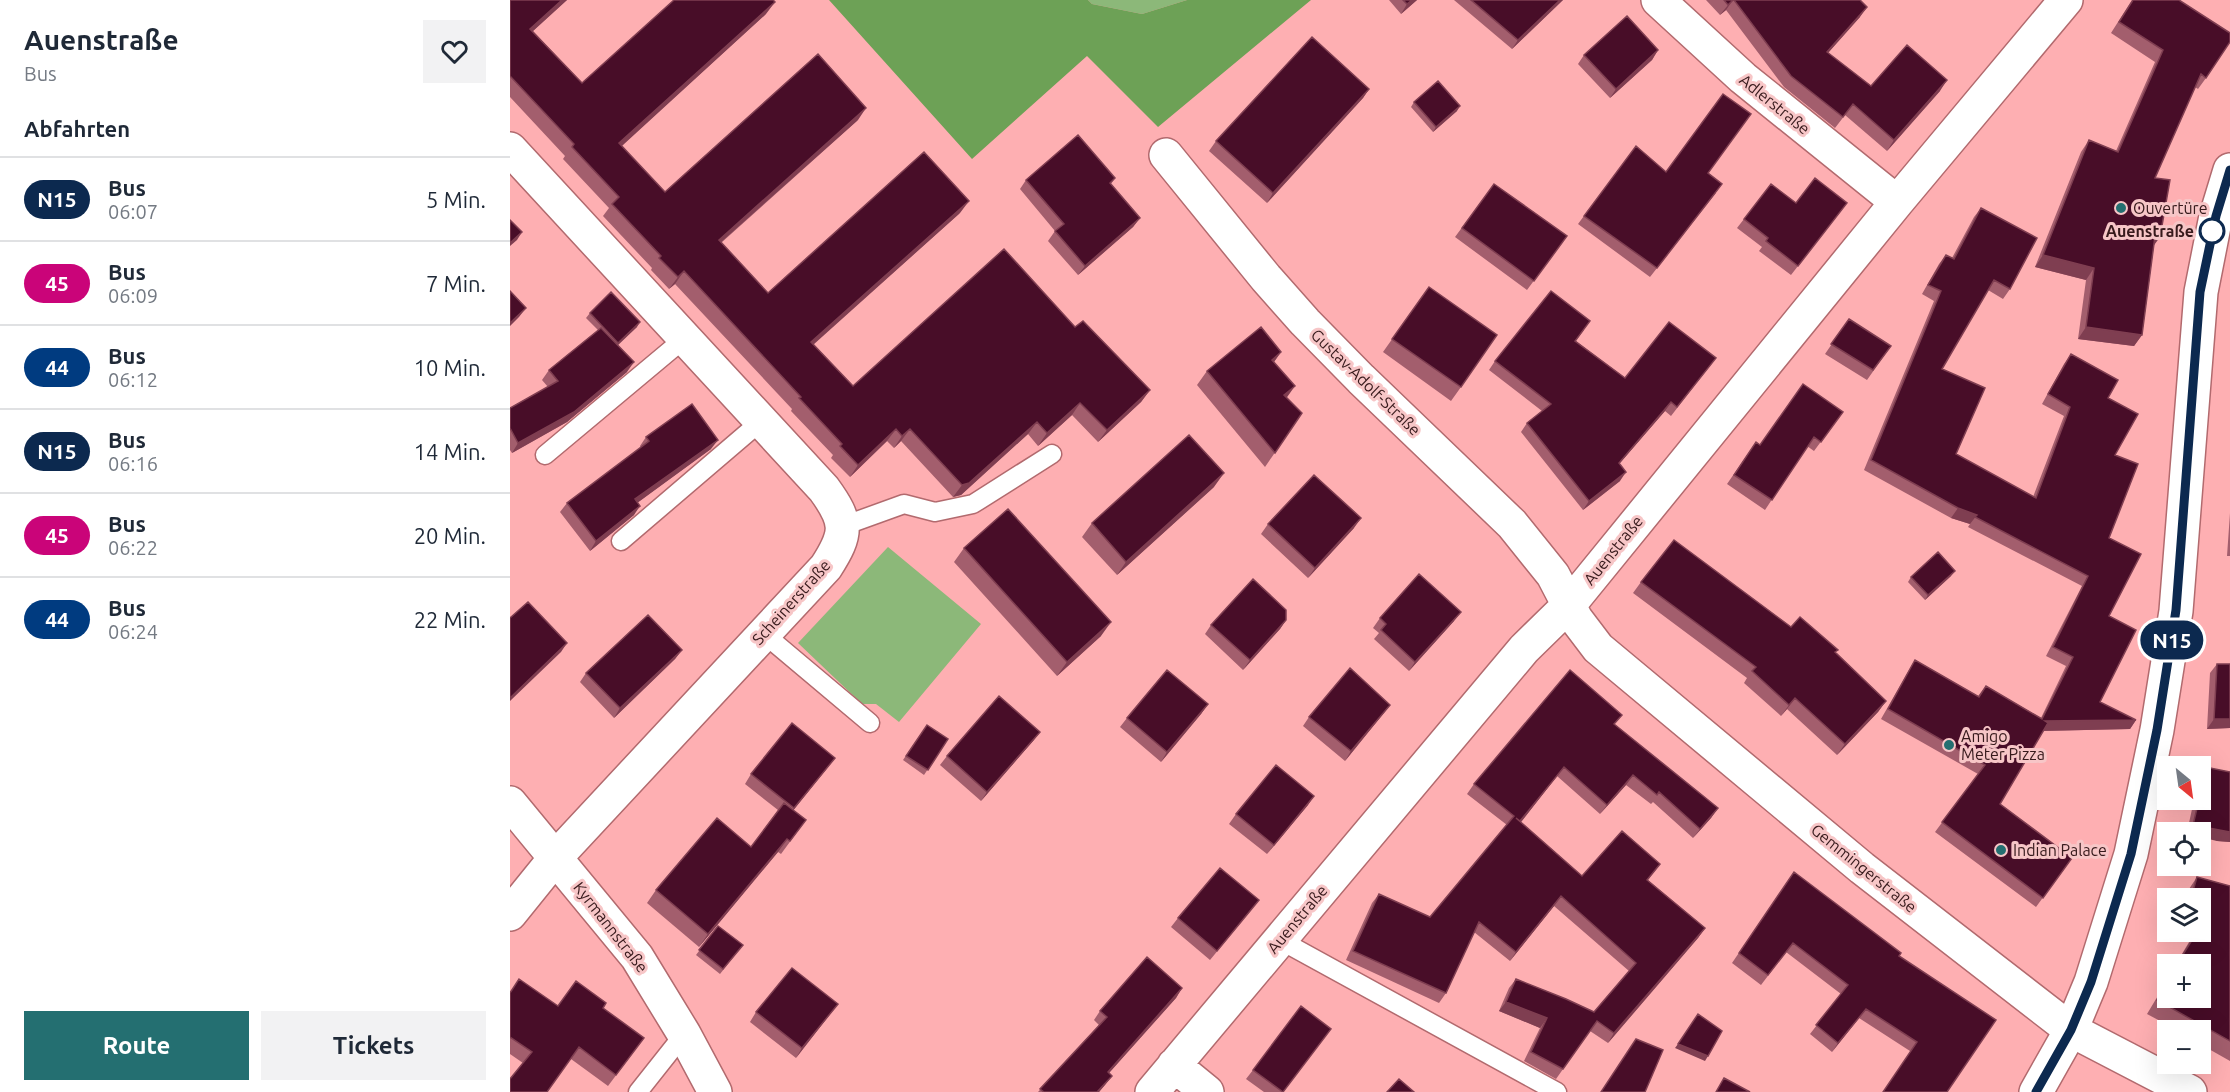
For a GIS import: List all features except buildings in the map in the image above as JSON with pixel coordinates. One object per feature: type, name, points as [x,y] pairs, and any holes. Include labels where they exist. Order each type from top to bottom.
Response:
[{"type":"street","name":"Adlerstraße","points":[[1658,0],[1743,78],[1897,202]]},
{"type":"street","name":"Auenstraße","points":[[1152,1092],[1524,649],[1569,605],[1897,202],[2066,0]]},
{"type":"street","points":[[510,149],[824,489],[837,507],[843,526]]},
{"type":"street","name":"Gustav-Adolf-Straße","points":[[1166,154],[1266,278],[1305,322],[1512,524],[1553,575],[1569,605]]},
{"type":"street","points":[[2036,1092],[2071,1030],[2091,982],[2131,854],[2157,730],[2176,610],[2200,292],[2213,226],[2230,170]]},
{"type":"street","name":"Scheinerstraße","points":[[510,914],[556,857],[826,567],[840,545],[843,526]]},
{"type":"street","name":"Gemmingerstraße","points":[[1569,605],[1576,619],[1598,648],[1862,868],[2071,1030],[2190,1092]]},
{"type":"street","name":"Kyrmannstraße","points":[[510,803],[637,957],[684,1034],[715,1092]]},
{"type":"street","points":[[1174,1065],[1207,1092]]},
{"type":"lane","points":[[545,454],[685,338]]},
{"type":"lane","points":[[621,542],[760,422]]},
{"type":"lane","points":[[843,526],[904,504],[935,512],[973,504],[1052,454]]},
{"type":"lane","points":[[763,633],[870,723]]},
{"type":"lane","points":[[1280,940],[1557,1092]]},
{"type":"lane","points":[[638,1092],[684,1034]]},
{"type":"green space","points":[[829,0],[1088,0],[1092,4],[1142,14],[1187,0],[1311,0],[1158,127],[1087,56],[972,159]]},
{"type":"green space","points":[[1088,0],[1187,0],[1142,14],[1092,4]]},
{"type":"green space","points":[[888,547],[981,624],[899,722],[876,704],[862,704],[798,643]]},
{"type":"bus line","name":"N15","points":[[2036,1092],[2071,1030],[2091,982],[2131,854],[2157,730],[2176,610],[2200,292],[2216,216],[2230,170]]},
{"type":"place","name":"Ouvertüre","points":[[2121,208]]},
{"type":"place","name":"Auenstraße","points":[[2212,231]]},
{"type":"place","name":"Amigo Meter Pizza","points":[[1949,745]]},
{"type":"place","name":"Indian Palace","points":[[2001,850]]}]
